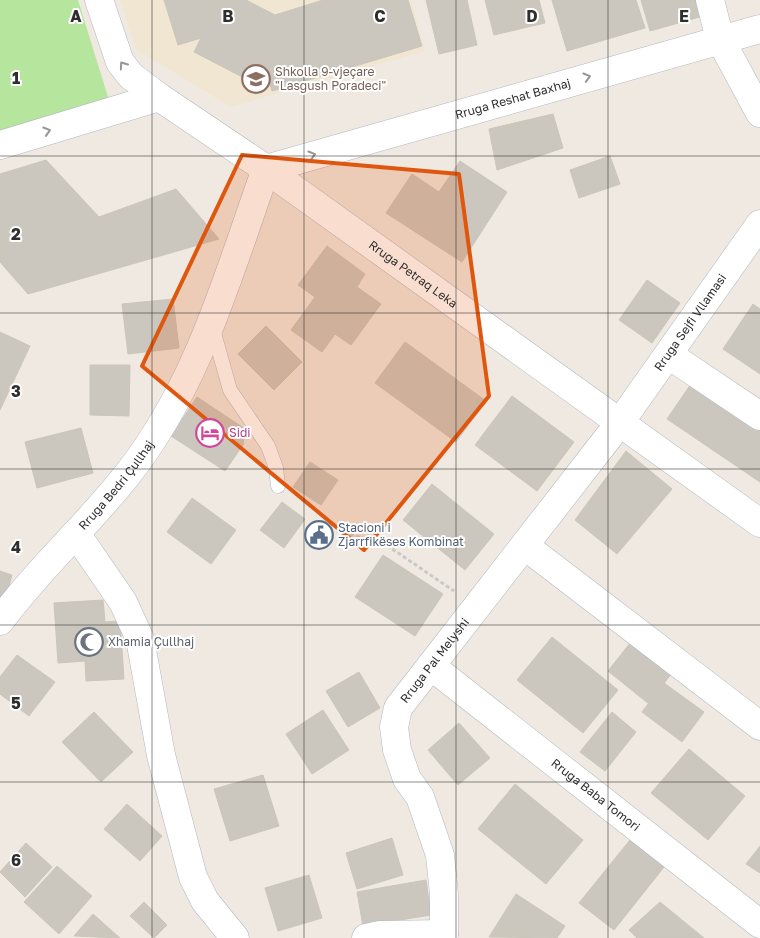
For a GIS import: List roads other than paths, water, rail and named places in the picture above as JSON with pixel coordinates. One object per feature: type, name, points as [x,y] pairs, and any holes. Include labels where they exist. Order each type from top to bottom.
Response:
[{"type":"street","name":"Rruga Petraq Leka","points":[[99,0],[120,62],[131,76],[266,169],[621,421],[760,523]]},
{"type":"street","points":[[710,0],[720,39],[760,113]]},
{"type":"street","name":"Rruga Reshat Baxhaj","points":[[266,169],[760,29]]},
{"type":"street","points":[[0,145],[159,97]]},
{"type":"street","name":"Rruga Bedri Çullhaj","points":[[235,938],[205,901],[193,877],[160,756],[140,639],[123,602],[77,535],[128,475],[158,431],[185,385],[211,323],[266,169]]},
{"type":"street","name":"Rruga Sejfi Vllamasi","points":[[621,421],[760,224]]},
{"type":"street","points":[[669,355],[760,416]]},
{"type":"street","name":"Rruga Pal Melyshi","points":[[447,936],[440,855],[420,797],[407,779],[397,750],[394,727],[398,708],[621,421]]},
{"type":"street","points":[[0,621],[12,604],[77,535]]},
{"type":"street","points":[[525,546],[760,726]]},
{"type":"street","name":"Rruga Baba Tomori","points":[[430,666],[760,924]]},
{"type":"street","points":[[366,938],[380,935],[447,936]]},
{"type":"lane","points":[[211,323],[230,390],[268,446],[276,468],[278,486]]},
{"type":"place","name":"Shkolla 9-vjeçare \"Lasgush Poradeci\"","points":[[256,79]]},
{"type":"place","name":"Sidi","points":[[210,433]]},
{"type":"place","name":"Stacioni i Zjarrfikëses Kombinat","points":[[319,535]]},
{"type":"place","name":"Xhamia Çullhaj","points":[[89,642]]}]
